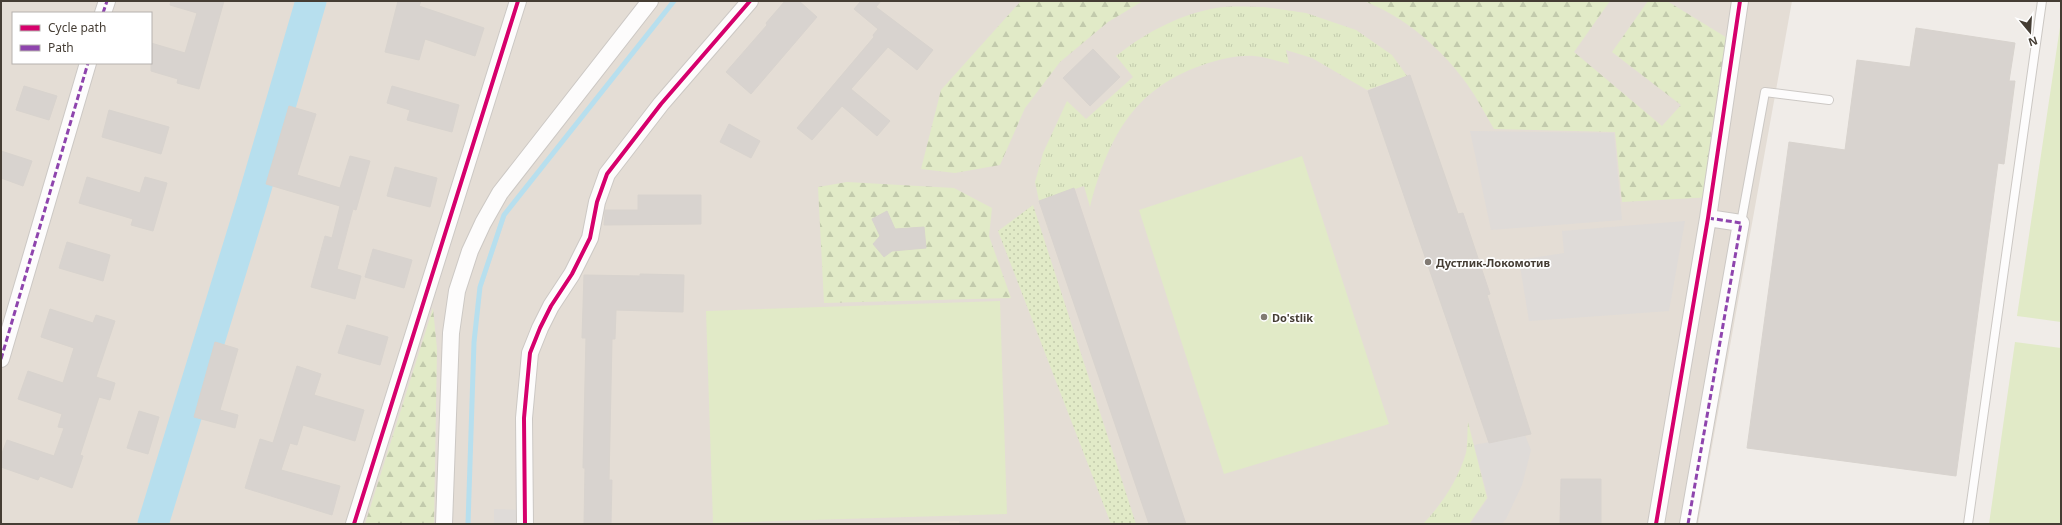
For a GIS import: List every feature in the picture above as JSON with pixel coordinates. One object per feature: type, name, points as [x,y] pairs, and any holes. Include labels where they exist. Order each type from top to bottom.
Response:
[{"type":"street","points":[[103,12],[107,1]]},
{"type":"street","points":[[354,524],[518,1]]},
{"type":"street","points":[[444,524],[452,333],[457,290],[470,251],[483,223],[500,193],[650,1]]},
{"type":"street","points":[[525,524],[524,418],[530,353],[540,328],[551,306],[572,274],[590,238],[597,202],[607,174],[661,104],[750,1]]},
{"type":"street","points":[[1656,524],[1708,218],[1740,1]]},
{"type":"street","points":[[1,359],[88,64]]},
{"type":"street","points":[[1688,524],[1741,222],[1708,218]]},
{"type":"lane","points":[[1968,524],[2042,1]]},
{"type":"lane","points":[[1741,222],[1765,92],[1829,100]]},
{"type":"shaded area","name":"Do'stlik","points":[[1,1],[1792,1],[1698,524],[1,524]]},
{"type":"shaded area","points":[[1470,131],[1614,133],[1622,220],[1491,230]]},
{"type":"shaded area","points":[[1685,221],[1669,311],[1529,321],[1519,260],[1564,253],[1562,231]]},
{"type":"shaded area","points":[[1525,435],[1531,450],[1522,485],[1506,519],[1502,524],[1470,524],[1488,498],[1474,445]]},
{"type":"shaded area","points":[[494,509],[526,510],[525,524],[494,524]]},
{"type":"shaded area","points":[[959,521],[959,524],[839,524]]},
{"type":"green space","points":[[1021,1],[1143,1],[1108,22],[1060,62],[1025,108],[1000,165],[955,173],[921,169],[941,90]]},
{"type":"green space","points":[[1364,1],[1610,1],[1574,52],[1662,126],[1681,105],[1612,52],[1648,1],[1667,1],[1737,44],[1714,197],[1622,202],[1615,132],[1494,129],[1478,100],[1467,84],[1434,46],[1394,16]]},
{"type":"green space","points":[[1264,7],[1306,13],[1356,30],[1392,55],[1407,76],[1367,90],[1312,58],[1286,50],[1289,64],[1263,57],[1240,56],[1227,58],[1200,66],[1176,76],[1157,89],[1140,104],[1126,121],[1114,140],[1105,160],[1090,207],[1084,186],[1039,201],[1035,182],[1043,153],[1067,101],[1086,119],[1133,77],[1116,56],[1149,33],[1185,16],[1217,8]]},
{"type":"green space","points":[[2061,27],[2061,322],[2017,316]]},
{"type":"green space","name":"Do'stlik","points":[[1302,156],[1389,424],[1224,474],[1139,210]]},
{"type":"green space","points":[[847,182],[954,188],[992,208],[989,236],[1011,298],[824,303],[818,187]]},
{"type":"green space","points":[[1033,205],[1136,524],[1111,524],[998,231]]},
{"type":"green space","points":[[1000,301],[1007,514],[713,523],[706,311]]},
{"type":"green space","points":[[433,308],[437,349],[434,524],[365,524]]},
{"type":"green space","points":[[2015,342],[2061,348],[2061,524],[1989,524]]},
{"type":"green space","points":[[1468,422],[1487,498],[1469,524],[1423,524],[1443,500],[1459,473],[1466,453]]},
{"type":"building","points":[[171,1],[224,1],[199,89],[177,83],[178,79],[151,71],[152,43],[185,53],[197,13],[170,5]]},
{"type":"building","points":[[398,1],[421,1],[419,6],[484,28],[475,56],[425,39],[419,60],[385,52]]},
{"type":"building","points":[[785,1],[799,1],[817,17],[751,94],[726,72],[767,25],[766,23]]},
{"type":"building","points":[[861,1],[881,1],[876,7],[933,50],[917,70],[888,47],[851,89],[890,121],[877,136],[842,106],[812,140],[797,128],[874,37],[873,35],[878,29],[854,9]]},
{"type":"building","points":[[1916,28],[2015,43],[2009,81],[2015,81],[2004,164],[1998,163],[1956,476],[1747,448],[1789,142],[1845,150],[1857,60],[1910,67]]},
{"type":"building","points":[[1093,49],[1120,77],[1090,106],[1063,78]]},
{"type":"building","name":"Дустлик-Локомотив","points":[[1410,75],[1458,214],[1463,213],[1490,294],[1487,295],[1531,434],[1489,443],[1368,91]]},
{"type":"building","points":[[24,86],[57,96],[49,120],[16,110]]},
{"type":"building","points":[[392,86],[459,105],[452,132],[407,120],[410,110],[387,103]]},
{"type":"building","points":[[289,106],[316,114],[297,175],[340,188],[350,156],[370,161],[356,210],[353,209],[337,269],[361,276],[355,299],[311,287],[325,236],[332,238],[340,206],[266,184]]},
{"type":"building","points":[[109,110],[169,127],[161,154],[102,137]]},
{"type":"building","points":[[729,124],[760,141],[751,158],[720,142]]},
{"type":"building","points":[[1,151],[32,161],[23,186],[1,178]]},
{"type":"building","points":[[395,167],[437,178],[430,207],[387,196]]},
{"type":"building","points":[[87,177],[140,193],[145,177],[167,183],[153,231],[131,225],[133,219],[79,203]]},
{"type":"building","points":[[1074,188],[1186,524],[1149,524],[1039,201]]},
{"type":"building","points":[[638,195],[701,195],[701,224],[604,225],[605,210],[638,210]]},
{"type":"building","points":[[887,211],[895,229],[924,227],[926,248],[892,251],[884,257],[873,244],[880,236],[872,219]]},
{"type":"building","points":[[67,242],[110,255],[103,281],[59,268]]},
{"type":"building","points":[[373,249],[412,260],[404,288],[365,277]]},
{"type":"building","points":[[640,274],[684,275],[683,312],[616,310],[615,339],[612,339],[609,480],[612,480],[611,524],[584,524],[585,468],[583,468],[586,338],[582,338],[584,275],[640,276]]},
{"type":"building","points":[[50,309],[93,323],[96,315],[115,321],[96,377],[115,383],[110,400],[99,397],[80,455],[83,456],[72,488],[40,476],[38,480],[1,467],[1,456],[7,440],[54,456],[64,428],[58,427],[62,414],[18,399],[28,371],[63,383],[74,348],[41,337]]},
{"type":"building","points":[[347,325],[388,337],[380,365],[338,353]]},
{"type":"building","points":[[215,342],[238,349],[220,410],[238,415],[235,428],[194,417]]},
{"type":"building","points":[[297,366],[321,374],[314,395],[364,410],[355,441],[303,425],[297,445],[290,443],[281,470],[340,486],[332,515],[245,488],[260,439],[273,443]]},
{"type":"building","points":[[139,411],[159,417],[148,454],[127,448]]},
{"type":"building","points":[[1561,479],[1601,479],[1601,524],[1560,524]]},
{"type":"waterway","points":[[153,524],[252,202],[311,1]]},
{"type":"waterway","points":[[468,524],[474,342],[480,287],[504,215],[674,1]]},
{"type":"marked path","points":[[103,12],[107,1]]},
{"type":"marked path","points":[[1,359],[88,64]]},
{"type":"marked path","points":[[1688,524],[1741,223],[1708,218]]},
{"type":"cycle path","points":[[354,524],[518,1]]},
{"type":"cycle path","points":[[525,524],[524,418],[530,353],[540,328],[551,306],[572,274],[590,238],[597,202],[607,174],[661,104],[750,1]]},
{"type":"cycle path","points":[[1656,524],[1708,218],[1740,1]]},
{"type":"place","name":"Дустлик-Локомотив","points":[[1428,262]]},
{"type":"place","name":"Do'stlik","points":[[1264,317]]}]
